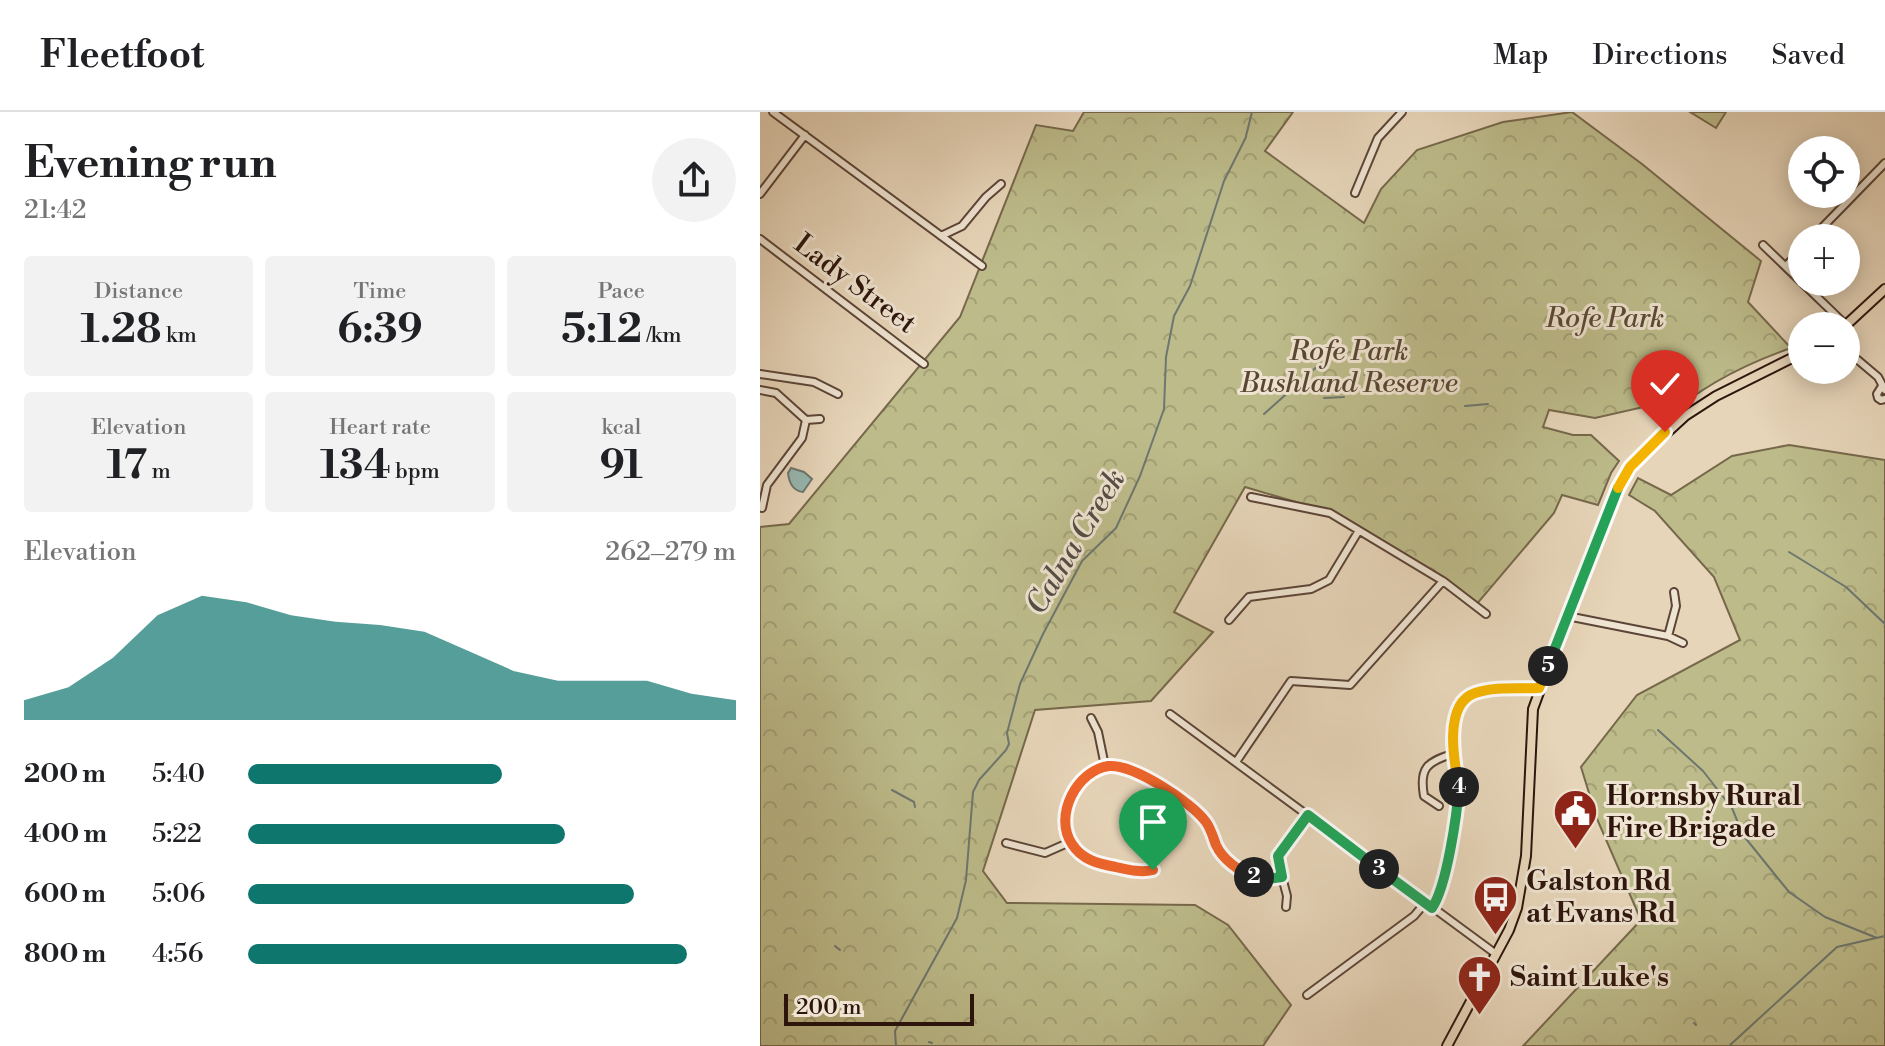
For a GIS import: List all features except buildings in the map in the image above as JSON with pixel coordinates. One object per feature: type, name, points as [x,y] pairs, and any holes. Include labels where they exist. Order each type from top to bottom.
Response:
[{"type":"main road","points":[[1860,312],[1885,289]]},
{"type":"main road","points":[[1447,1046],[1509,930],[1522,889],[1530,734],[1539,688],[1623,479],[1665,432],[1695,409],[1788,360]]},
{"type":"street","points":[[773,112],[982,266]]},
{"type":"street","points":[[1355,193],[1378,138],[1402,112]]},
{"type":"street","points":[[760,194],[805,135]]},
{"type":"street","points":[[1826,224],[1885,163]]},
{"type":"street","points":[[941,236],[962,226],[1001,184]]},
{"type":"street","name":"Lady Street","points":[[760,239],[924,364]]},
{"type":"street","points":[[1763,245],[1831,312]]},
{"type":"street","points":[[1860,361],[1878,377],[1884,388],[1877,394],[1878,398],[1885,399]]},
{"type":"street","points":[[760,374],[814,382],[838,394]]},
{"type":"street","points":[[760,390],[776,393],[806,420],[820,419]]},
{"type":"street","points":[[762,508],[764,484],[802,438],[806,420]]},
{"type":"street","points":[[1251,497],[1330,513],[1443,581],[1486,614]]},
{"type":"street","points":[[1229,620],[1249,597],[1311,589],[1329,580],[1358,532]]},
{"type":"street","points":[[1236,762],[1291,681],[1350,685],[1443,581]]},
{"type":"street","points":[[1668,636],[1676,606],[1674,592]]},
{"type":"street","points":[[1567,616],[1668,636],[1683,643]]},
{"type":"street","points":[[1432,908],[1440,893],[1458,802],[1459,787],[1452,754],[1459,711],[1466,699],[1475,693],[1505,688],[1539,688]]},
{"type":"street","points":[[1170,714],[1496,954]]},
{"type":"street","points":[[1091,718],[1098,732],[1105,766]]},
{"type":"street","points":[[1439,806],[1424,796],[1422,775],[1431,761],[1452,754]]},
{"type":"street","points":[[1153,870],[1138,871],[1099,864],[1070,842],[1067,822],[1073,791],[1086,775],[1105,766],[1130,768],[1190,806],[1208,824],[1221,854],[1243,872],[1267,879],[1282,877]]},
{"type":"street","points":[[1286,907],[1287,896],[1278,856],[1308,815]]},
{"type":"street","points":[[1006,843],[1045,853],[1070,842]]},
{"type":"street","points":[[1307,995],[1414,916],[1425,903]]},
{"type":"green space","points":[[1084,112],[1293,112],[1265,151],[1364,223],[1381,189],[1417,150],[1503,122],[1572,112],[1642,164],[1761,261],[1748,302],[1788,345],[1788,349],[1724,377],[1693,396],[1665,419],[1652,405],[1595,418],[1549,410],[1543,427],[1573,435],[1591,435],[1619,461],[1598,505],[1562,495],[1554,513],[1476,605],[1330,512],[1245,487],[1174,612],[1213,632],[1151,701],[1035,710],[983,871],[1007,903],[1195,905],[1228,925],[1291,1005],[1263,1046],[760,1046],[760,527],[789,524],[960,317],[1036,125],[1073,131]]},
{"type":"green space","points":[[1690,112],[1726,112],[1716,128]]},
{"type":"green space","points":[[1789,445],[1885,460],[1885,1046],[1523,1046],[1641,920],[1597,819],[1581,767],[1637,695],[1740,640],[1714,577],[1655,511],[1629,495],[1638,478],[1671,495],[1732,456]]},
{"type":"water","points":[[791,468],[804,472],[812,479],[803,492],[791,483],[788,473]]},
{"type":"waterway","points":[[1246,136],[1252,112]]},
{"type":"waterway","name":"Calna Creek","points":[[896,1046],[895,1031],[957,918],[966,880],[973,792],[1009,744],[1007,733],[1020,684],[1043,634],[1082,561],[1116,528],[1140,476],[1164,409],[1166,357],[1174,316],[1190,286],[1224,181],[1246,137]]},
{"type":"waterway","points":[[1264,414],[1321,363]]},
{"type":"waterway","points":[[1324,398],[1344,397]]},
{"type":"waterway","points":[[1465,406],[1488,404]]},
{"type":"waterway","points":[[1789,552],[1846,587],[1885,624]]},
{"type":"waterway","points":[[1658,730],[1703,771],[1732,808],[1743,835],[1789,892],[1825,917],[1877,938]]},
{"type":"waterway","points":[[892,790],[914,802],[915,807]]},
{"type":"waterway","points":[[1729,1046],[1837,947],[1885,936]]},
{"type":"waterway","points":[[835,946],[840,950]]},
{"type":"place","name":"Hornsby Rural Fire Brigade","points":[[1575,851]]},
{"type":"place","name":"Galston Rd at Evans Rd","points":[[1495,936]]},
{"type":"place","name":"Saint Luke's","points":[[1479,1016]]},
{"type":"route","points":[[1153,870],[1138,871],[1099,864],[1070,842],[1067,822],[1071,798],[1076,786],[1091,771],[1115,765],[1135,771],[1198,812],[1208,824],[1224,857],[1249,875],[1262,878],[1282,877],[1278,856],[1308,815],[1432,908],[1440,893],[1458,802],[1459,787],[1452,754],[1454,730],[1461,706],[1475,693],[1505,688],[1539,688],[1617,491],[1630,467],[1665,432]]},
{"type":"park label","name":"Rofe Park","points":[[1605,318]]},
{"type":"park label","name":"Rofe Park Bushland Reserve","points":[[1349,367]]}]
